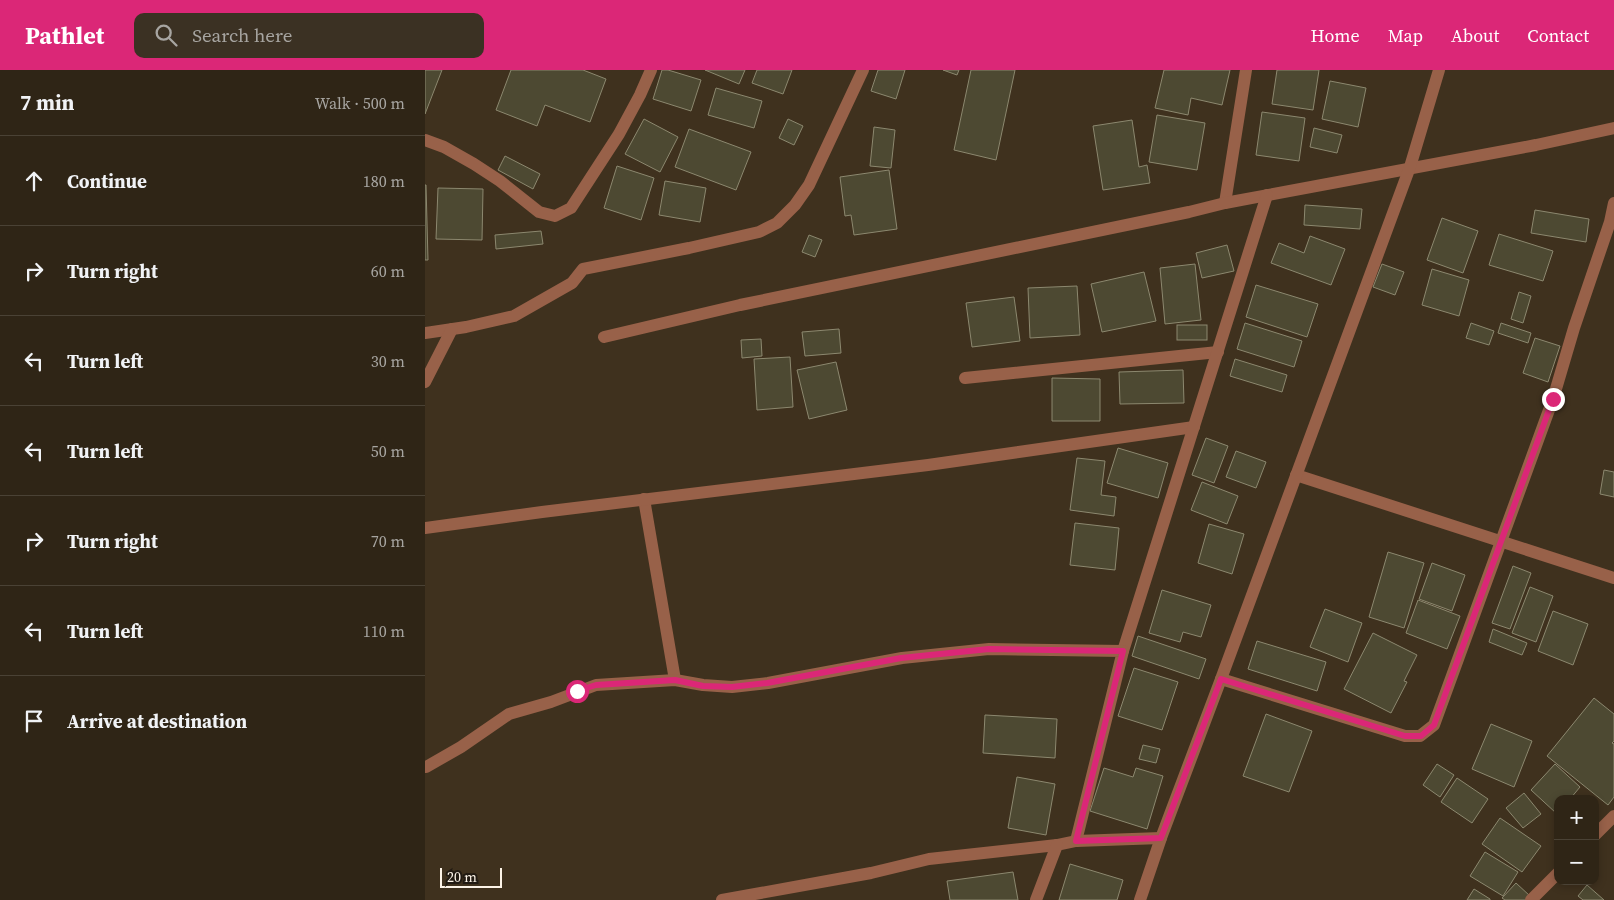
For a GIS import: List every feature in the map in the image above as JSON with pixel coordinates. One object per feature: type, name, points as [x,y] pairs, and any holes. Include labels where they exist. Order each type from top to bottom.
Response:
[{"type":"street","points":[[425,140],[443,147],[501,181],[539,212],[555,216],[571,208],[623,126],[651,70]]},
{"type":"street","points":[[425,333],[514,316],[572,283],[583,268],[689,248],[759,232],[777,223],[795,205],[809,185],[863,70]]},
{"type":"street","points":[[1225,203],[1246,70]]},
{"type":"street","points":[[1141,900],[1161,838],[1410,167],[1439,70]]},
{"type":"street","points":[[604,337],[740,305],[1172,216],[1225,203],[1536,145],[1614,128]]},
{"type":"street","points":[[1076,841],[1123,651],[1267,195]]},
{"type":"street","points":[[1221,679],[1405,736],[1421,736],[1434,725],[1553,399],[1574,328],[1610,222],[1614,203]]},
{"type":"street","points":[[425,382],[452,329]]},
{"type":"street","points":[[965,378],[1218,352]]},
{"type":"street","points":[[425,528],[644,499],[928,465],[1194,427]]},
{"type":"street","points":[[1296,475],[1614,578]]},
{"type":"street","points":[[644,499],[675,680]]},
{"type":"street","points":[[426,767],[461,747],[509,714],[551,702],[596,685],[675,680],[703,686],[732,687],[767,683],[901,658],[989,649],[1123,651]]},
{"type":"street","points":[[1599,831],[1614,816]]},
{"type":"street","points":[[729,899],[871,873],[929,860],[1057,845],[1076,841],[1161,838]]},
{"type":"street","points":[[1036,900],[1057,845]]},
{"type":"street","points":[[1531,900],[1554,877]]},
{"type":"building","points":[[425,70],[442,70],[425,114]]},
{"type":"building","points":[[511,70],[583,70],[606,79],[590,122],[545,105],[537,126],[496,110]]},
{"type":"building","points":[[662,70],[701,80],[691,111],[653,99]]},
{"type":"building","points":[[705,70],[745,70],[739,84]]},
{"type":"building","points":[[757,70],[792,70],[783,94],[752,83]]},
{"type":"building","points":[[878,70],[905,70],[896,99],[871,91]]},
{"type":"building","points":[[943,70],[959,70],[957,75]]},
{"type":"building","points":[[971,70],[1015,70],[996,160],[954,150]]},
{"type":"building","points":[[1164,70],[1230,70],[1222,105],[1191,98],[1188,115],[1155,108]]},
{"type":"building","points":[[1277,70],[1319,70],[1313,110],[1272,104]]},
{"type":"building","points":[[1330,81],[1366,88],[1358,127],[1322,119]]},
{"type":"building","points":[[716,88],[762,101],[754,128],[708,115]]},
{"type":"building","points":[[1262,112],[1305,118],[1299,161],[1256,155]]},
{"type":"building","points":[[1157,115],[1205,123],[1197,170],[1149,162]]},
{"type":"building","points":[[644,119],[678,137],[660,172],[625,154]]},
{"type":"building","points":[[788,119],[803,126],[794,145],[779,138]]},
{"type":"building","points":[[1132,120],[1139,167],[1147,165],[1150,183],[1103,190],[1093,126]]},
{"type":"building","points":[[874,127],[895,130],[891,168],[870,166]]},
{"type":"building","points":[[1314,128],[1342,135],[1337,153],[1310,147]]},
{"type":"building","points":[[689,129],[751,152],[736,190],[675,167]]},
{"type":"building","points":[[505,156],[540,174],[533,189],[498,170]]},
{"type":"building","points":[[617,166],[654,178],[641,220],[604,208]]},
{"type":"building","points":[[889,170],[897,229],[854,235],[851,215],[845,216],[840,177]]},
{"type":"building","points":[[665,181],[706,188],[700,222],[659,215]]},
{"type":"building","points":[[426,185],[428,260],[425,260]]},
{"type":"building","points":[[438,188],[483,189],[482,240],[436,239]]},
{"type":"building","points":[[1305,205],[1362,209],[1360,229],[1304,225]]},
{"type":"building","points":[[1535,210],[1589,219],[1586,242],[1531,233]]},
{"type":"building","points":[[1442,218],[1478,231],[1463,273],[1427,260]]},
{"type":"building","points":[[541,231],[543,244],[496,249],[495,235]]},
{"type":"building","points":[[1499,234],[1553,251],[1543,281],[1489,265]]},
{"type":"building","points":[[809,235],[822,240],[815,257],[802,252]]},
{"type":"building","points":[[1310,236],[1345,249],[1331,285],[1271,263],[1279,243],[1304,253]]},
{"type":"building","points":[[1227,245],[1234,271],[1202,278],[1196,253]]},
{"type":"building","points":[[1195,264],[1201,320],[1165,324],[1160,268]]},
{"type":"building","points":[[1382,264],[1404,272],[1395,295],[1373,287]]},
{"type":"building","points":[[1432,269],[1469,280],[1459,316],[1422,305]]},
{"type":"building","points":[[1144,272],[1156,321],[1102,332],[1091,284]]},
{"type":"building","points":[[1256,285],[1318,304],[1307,337],[1246,317]]},
{"type":"building","points":[[1077,286],[1080,335],[1030,338],[1028,288]]},
{"type":"building","points":[[1519,292],[1531,296],[1523,323],[1511,319]]},
{"type":"building","points":[[1014,297],[1020,341],[972,347],[966,303]]},
{"type":"building","points":[[1245,323],[1302,341],[1294,367],[1237,349]]},
{"type":"building","points":[[1471,323],[1494,331],[1489,345],[1466,338]]},
{"type":"building","points":[[1501,323],[1531,333],[1528,343],[1498,333]]},
{"type":"building","points":[[1177,325],[1207,325],[1207,340],[1177,340]]},
{"type":"building","points":[[839,329],[841,353],[805,356],[802,332]]},
{"type":"building","points":[[1535,338],[1560,346],[1548,382],[1523,373]]},
{"type":"building","points":[[761,339],[762,356],[742,358],[741,340]]},
{"type":"building","points":[[790,357],[793,407],[757,410],[754,359]]},
{"type":"building","points":[[1235,359],[1287,375],[1282,392],[1230,376]]},
{"type":"building","points":[[836,362],[847,410],[809,419],[797,370]]},
{"type":"building","points":[[1183,370],[1184,403],[1120,404],[1119,372]]},
{"type":"building","points":[[1052,378],[1100,379],[1100,421],[1052,421]]},
{"type":"building","points":[[1206,438],[1228,446],[1214,483],[1192,475]]},
{"type":"building","points":[[1118,448],[1168,463],[1158,498],[1107,483]]},
{"type":"building","points":[[1236,451],[1266,462],[1256,488],[1226,477]]},
{"type":"building","points":[[1077,458],[1105,461],[1101,495],[1116,497],[1114,516],[1070,510]]},
{"type":"building","points":[[1604,470],[1614,472],[1614,497],[1600,494]]},
{"type":"building","points":[[1202,482],[1238,496],[1227,524],[1191,510]]},
{"type":"building","points":[[1075,523],[1119,528],[1115,570],[1070,565]]},
{"type":"building","points":[[1209,524],[1244,534],[1232,574],[1198,563]]},
{"type":"building","points":[[1388,552],[1424,563],[1404,628],[1369,617]]},
{"type":"building","points":[[1432,563],[1465,575],[1452,611],[1419,599]]},
{"type":"building","points":[[1513,566],[1531,573],[1510,629],[1492,623]]},
{"type":"building","points":[[1530,587],[1553,596],[1536,642],[1512,633]]},
{"type":"building","points":[[1162,590],[1211,605],[1201,637],[1183,632],[1180,642],[1149,633]]},
{"type":"building","points":[[1418,600],[1460,616],[1447,649],[1406,633]]},
{"type":"building","points":[[1325,609],[1362,623],[1348,662],[1310,647]]},
{"type":"building","points":[[1553,611],[1588,624],[1573,665],[1538,651]]},
{"type":"building","points":[[1493,629],[1527,643],[1522,655],[1489,642]]},
{"type":"building","points":[[1373,633],[1417,655],[1404,681],[1407,682],[1391,713],[1344,689]]},
{"type":"building","points":[[1138,636],[1206,659],[1199,679],[1132,656]]},
{"type":"building","points":[[1257,641],[1326,662],[1317,691],[1248,669]]},
{"type":"building","points":[[1134,668],[1178,682],[1162,730],[1118,716]]},
{"type":"building","points":[[1594,698],[1614,714],[1614,741],[1612,743],[1614,744],[1614,797],[1608,805],[1599,798],[1599,795],[1596,795],[1547,756]]},
{"type":"building","points":[[1266,714],[1312,731],[1289,792],[1243,776]]},
{"type":"building","points":[[985,715],[1057,719],[1055,758],[983,753]]},
{"type":"building","points":[[1491,724],[1532,741],[1514,787],[1472,769]]},
{"type":"building","points":[[1143,745],[1160,749],[1156,763],[1139,759]]},
{"type":"building","points":[[1437,764],[1454,775],[1440,797],[1423,785]]},
{"type":"building","points":[[1555,764],[1580,787],[1573,795],[1554,795],[1554,811],[1531,790]]},
{"type":"building","points":[[1104,768],[1133,777],[1136,768],[1163,776],[1147,829],[1090,811]]},
{"type":"building","points":[[1017,777],[1055,784],[1046,835],[1008,828]]},
{"type":"building","points":[[1457,778],[1488,799],[1472,823],[1441,802]]},
{"type":"building","points":[[1524,793],[1541,814],[1523,828],[1506,808]]},
{"type":"building","points":[[1500,818],[1541,846],[1522,872],[1482,844]]},
{"type":"building","points":[[1485,852],[1518,872],[1503,896],[1470,876]]},
{"type":"building","points":[[1070,864],[1123,880],[1117,900],[1059,900]]},
{"type":"building","points":[[1013,872],[1018,900],[950,900],[947,881]]},
{"type":"building","points":[[1516,883],[1530,896],[1527,900],[1505,900],[1502,898]]},
{"type":"building","points":[[1587,885],[1604,900],[1583,900],[1578,896]]},
{"type":"building","points":[[1474,889],[1490,899],[1490,900],[1467,900]]},
{"type":"route","points":[[577,691],[596,685],[675,680],[703,686],[732,687],[767,683],[901,658],[989,649],[1123,651],[1076,841],[1161,838],[1221,679],[1405,736],[1421,736],[1434,725],[1553,399]]}]
